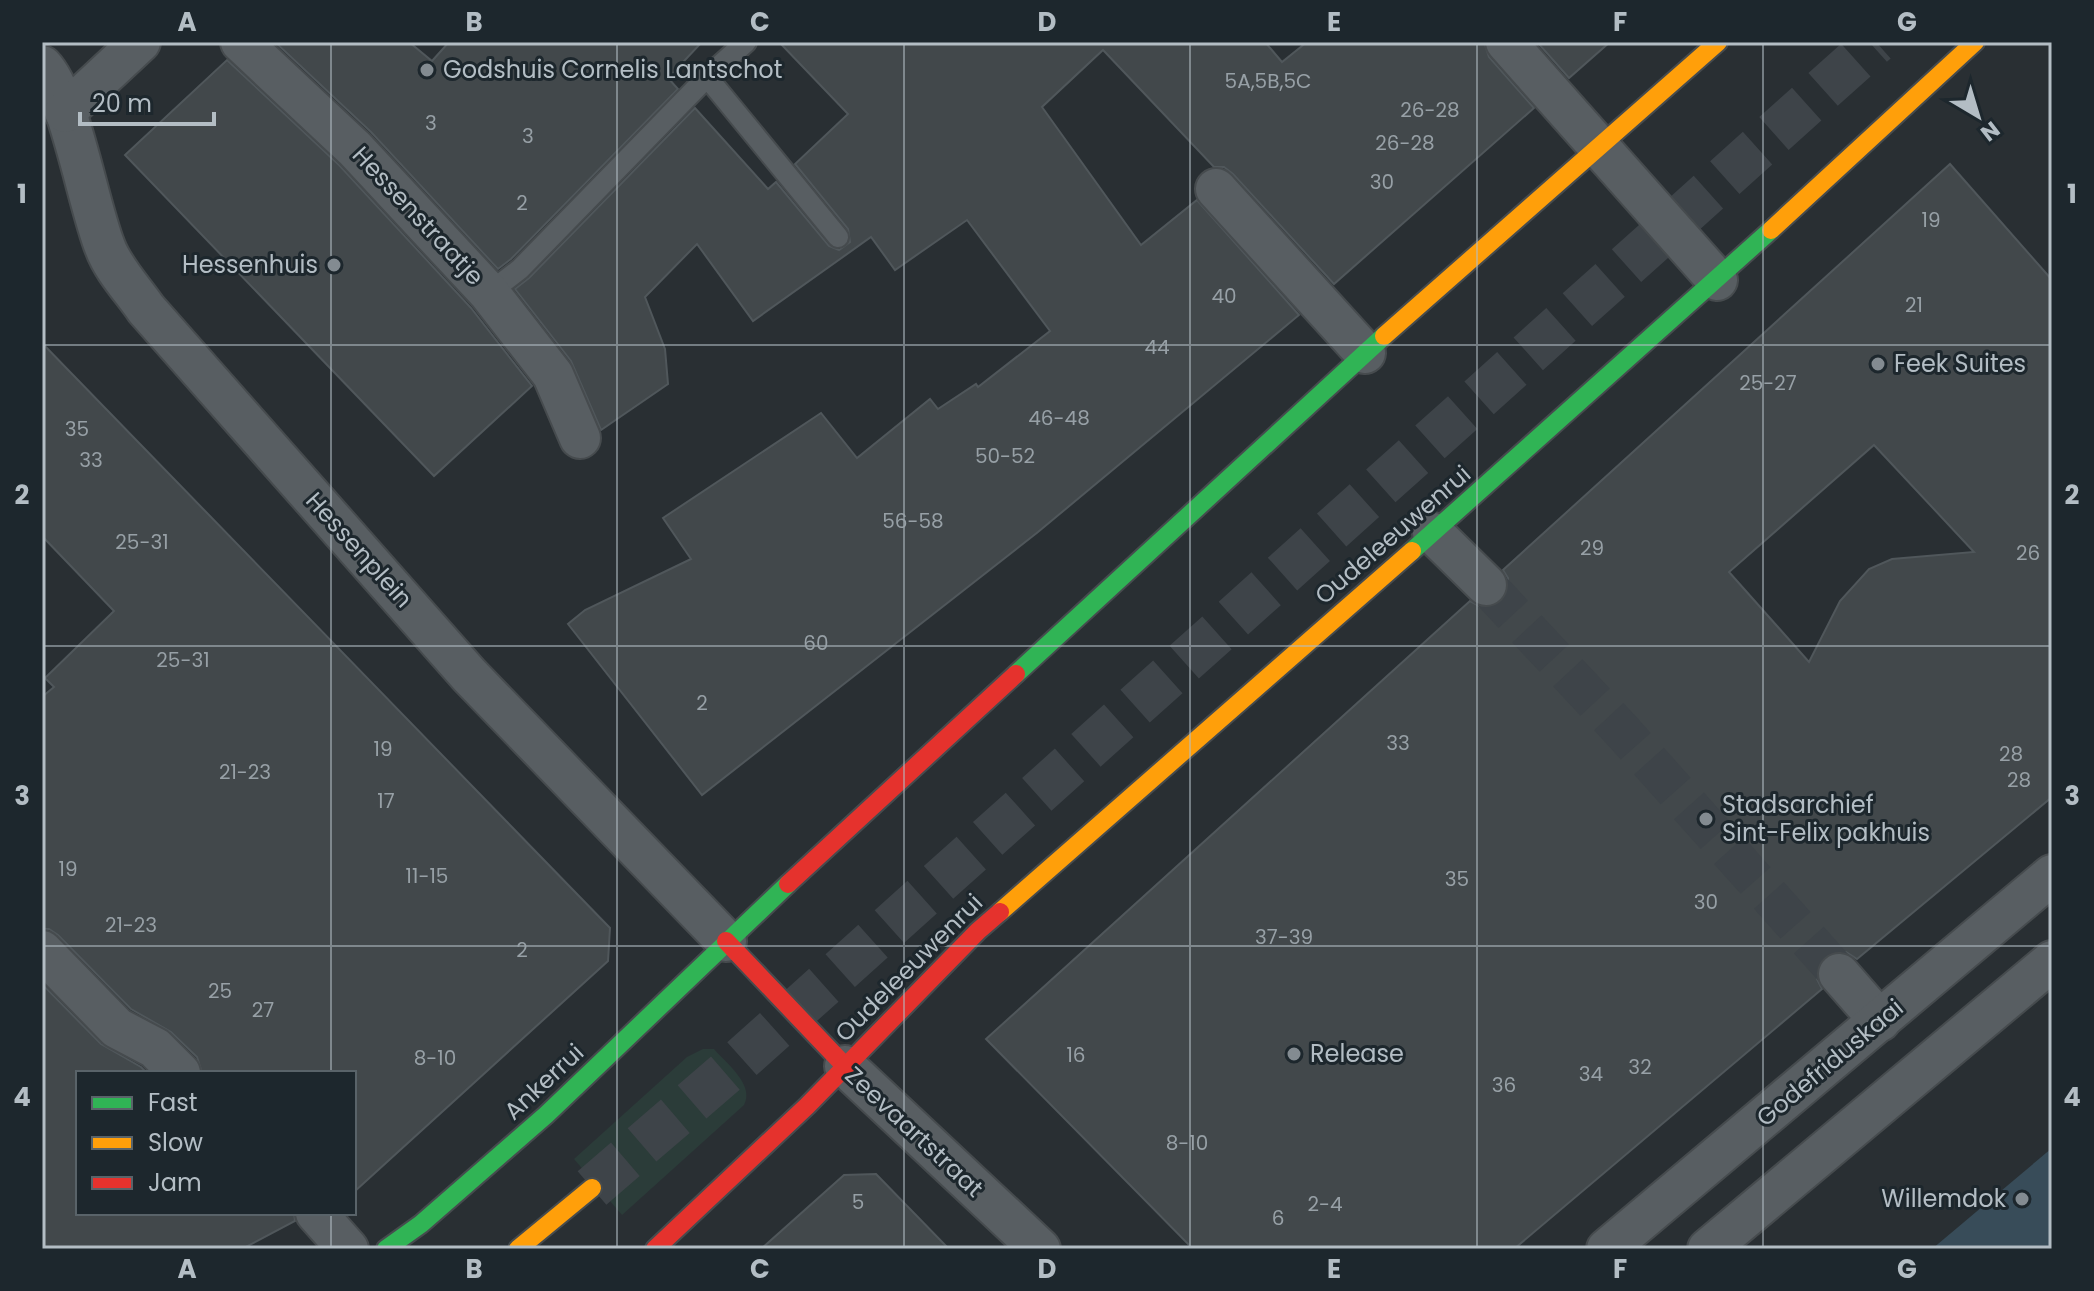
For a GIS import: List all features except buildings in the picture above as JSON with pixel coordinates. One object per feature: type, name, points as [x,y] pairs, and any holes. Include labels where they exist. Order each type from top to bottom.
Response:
[{"type":"street","points":[[65,112],[140,42]]},
{"type":"street","name":"Hessenstraatje","points":[[241,42],[355,149],[489,293],[553,375],[580,438]]},
{"type":"street","points":[[1506,42],[1717,280]]},
{"type":"street","points":[[726,941],[1365,353],[1718,42]]},
{"type":"street","name":"Oudeleeuwenrui","points":[[845,1066],[978,931],[1717,280],[1975,42]]},
{"type":"street","name":"Hessenplein","points":[[42,66],[65,112],[59,154],[106,250],[146,309],[469,675],[726,941]]},
{"type":"street","points":[[1216,189],[1365,353]]},
{"type":"street","points":[[1433,533],[1486,585]]},
{"type":"street","name":"Godefriduskaai","points":[[1607,1249],[2052,875]]},
{"type":"street","name":"Zeevaartstraat","points":[[726,941],[845,1066],[1040,1249]]},
{"type":"street","name":"Ankerrui","points":[[386,1249],[421,1224],[546,1115],[726,941]]},
{"type":"street","points":[[42,951],[117,1028],[155,1048],[178,1071]]},
{"type":"street","points":[[1708,1249],[2052,961]]},
{"type":"street","points":[[1839,974],[1880,1021]]},
{"type":"street","points":[[655,1249],[807,1106],[845,1066]]},
{"type":"street","points":[[518,1249],[592,1188]]},
{"type":"street","points":[[318,1215],[348,1249]]},
{"type":"lane","points":[[746,42],[707,77],[838,237]]},
{"type":"lane","name":"Hessenstraatje","points":[[489,293],[520,269],[707,77]]},
{"type":"shaded area","points":[[703,1049],[714,1049],[738,1075],[746,1090],[744,1105],[622,1215],[574,1159],[687,1057]]},
{"type":"water","name":"Willemdok","points":[[2052,1148],[2052,1249],[1932,1249]]},
{"type":"tunnel","points":[[592,1188],[736,1064],[1876,42]]},
{"type":"tunnel","points":[[1486,585],[1623,732],[1839,974]]},
{"type":"traffic: fast","points":[[1412,551],[1771,230]]},
{"type":"traffic: fast","points":[[1016,674],[1384,336]]},
{"type":"traffic: fast","points":[[386,1249],[421,1224],[546,1115],[788,884]]},
{"type":"traffic: slow","points":[[1384,336],[1718,42]]},
{"type":"traffic: slow","points":[[1771,230],[1975,42]]},
{"type":"traffic: slow","points":[[1000,912],[1412,551]]},
{"type":"traffic: slow","points":[[518,1249],[592,1188]]},
{"type":"traffic: jam","points":[[788,884],[1016,674]]},
{"type":"traffic: jam","points":[[655,1249],[807,1106],[1000,912]]},
{"type":"traffic: jam","points":[[726,941],[845,1066]]},
{"type":"place","name":"Godshuis Cornelis Lantschot","points":[[427,70]]},
{"type":"place","name":"Hessenhuis","points":[[334,265]]},
{"type":"place","name":"Feek Suites","points":[[1878,364]]},
{"type":"place","name":"Stadsarchief Sint-Felix pakhuis","points":[[1706,819]]},
{"type":"place","name":"Release","points":[[1294,1054]]},
{"type":"place","name":"Willemdok","points":[[2022,1199]]}]
